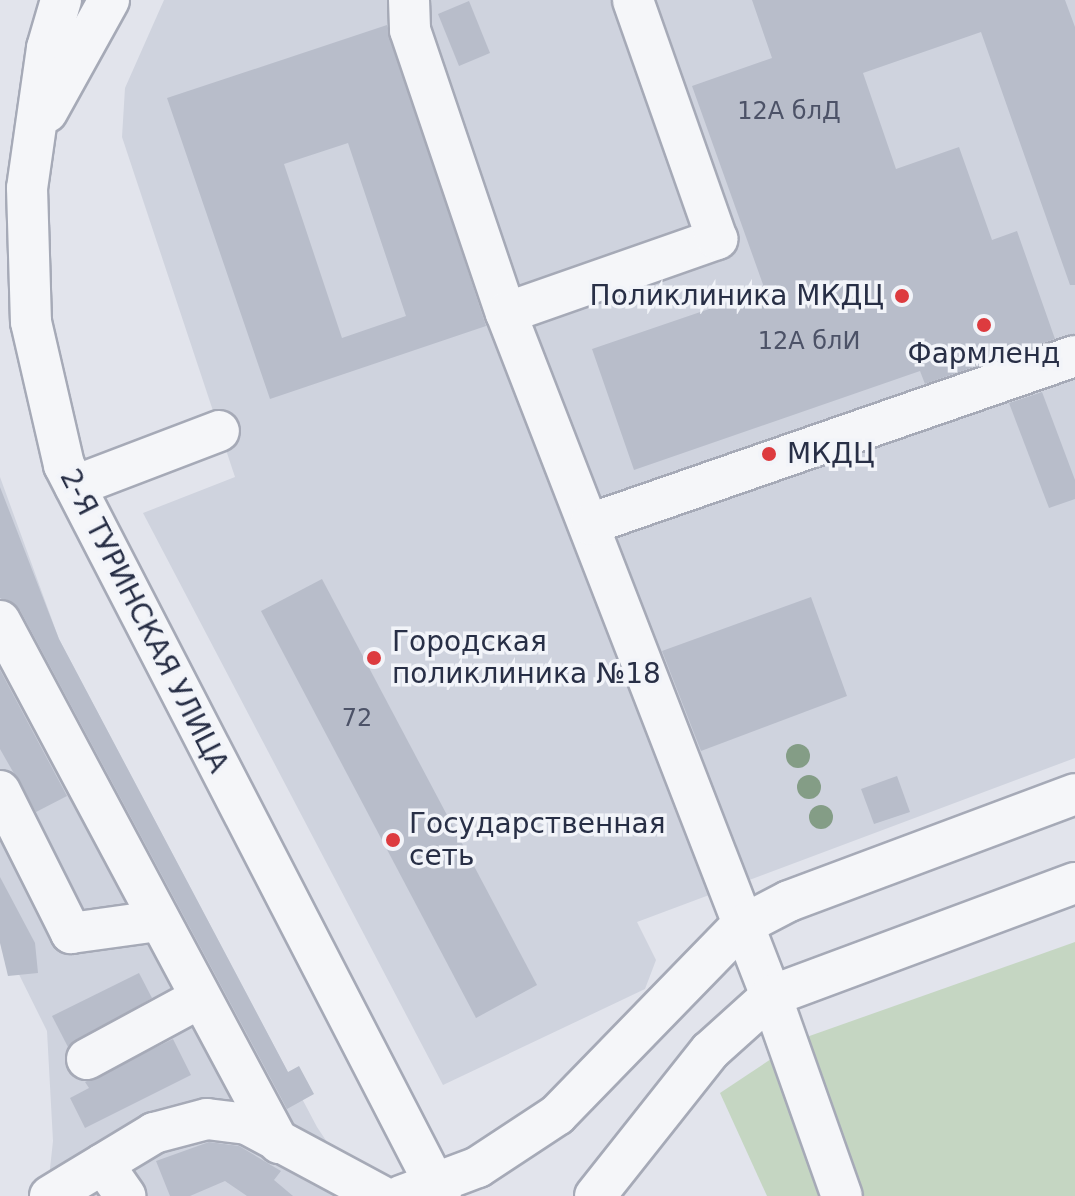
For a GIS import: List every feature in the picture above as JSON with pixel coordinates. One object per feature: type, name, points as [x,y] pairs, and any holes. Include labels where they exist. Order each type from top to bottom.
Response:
[{"type":"street","name":"2-Я ТУРИНСКАЯ УЛИЦА","points":[[61,0],[34,134],[27,188],[31,322],[64,465],[426,1193]]},
{"type":"street","points":[[34,134],[109,0]]},
{"type":"street","points":[[409,0],[410,30],[506,313],[590,524],[741,926],[771,996],[842,1196]]},
{"type":"street","points":[[506,313],[717,239],[633,0]]},
{"type":"street","points":[[590,524],[1075,356]]},
{"type":"street","points":[[75,486],[219,431]]},
{"type":"street","points":[[0,621],[279,1143]]},
{"type":"street","points":[[0,791],[71,933],[158,921]]},
{"type":"street","points":[[426,1193],[478,1167],[557,1115],[677,997],[741,926],[789,901],[1075,794]]},
{"type":"street","points":[[595,1196],[710,1051],[771,996],[1075,883]]},
{"type":"street","points":[[87,1059],[200,998]]},
{"type":"street","points":[[50,1196],[114,1180],[154,1133],[207,1119],[247,1124],[381,1196]]},
{"type":"shaded area","name":"МКДЦ","points":[[164,0],[1075,0],[1075,758],[637,922],[656,960],[645,989],[443,1085],[143,513],[235,477],[122,137],[125,88]]},
{"type":"shaded area","points":[[0,477],[59,639],[317,1127],[363,1196],[47,1196],[53,1141],[47,1031],[0,936]]},
{"type":"green space","points":[[1075,942],[1075,1196],[767,1196],[720,1093],[801,1039]]},
{"type":"building","points":[[752,0],[1065,0],[1075,27],[1075,285],[1070,285],[981,32],[863,73],[896,169],[959,147],[992,240],[1017,231],[1055,339],[925,384],[920,371],[634,470],[592,349],[765,290],[692,86],[772,58]]},
{"type":"building","points":[[469,1],[490,53],[459,66],[438,14]]},
{"type":"building","points":[[387,25],[486,326],[270,399],[167,98]],"holes":[[[348,143],[406,316],[342,338],[284,164]]]},
{"type":"building","points":[[1042,392],[1075,480],[1075,499],[1049,508],[1009,403]]},
{"type":"building","points":[[0,487],[59,639],[288,1072],[299,1066],[314,1094],[287,1109],[20,610],[0,598]]},
{"type":"building","points":[[322,579],[537,985],[476,1018],[261,611]]},
{"type":"building","points":[[811,597],[847,696],[701,751],[662,651]]},
{"type":"building","points":[[0,670],[67,796],[36,812],[0,749]]},
{"type":"building","points":[[897,776],[910,812],[874,824],[861,789]]},
{"type":"building","points":[[0,877],[35,943],[38,973],[8,976],[0,943]]},
{"type":"building","points":[[139,973],[152,998],[68,1047],[52,1016]]},
{"type":"building","points":[[173,1039],[191,1075],[85,1128],[70,1098],[89,1088],[85,1082]]},
{"type":"building","points":[[209,1142],[239,1146],[281,1171],[274,1180],[293,1196],[247,1196],[225,1181],[190,1196],[170,1196],[156,1161]]},
{"type":"place","name":"Поликлиника МКДЦ","points":[[902,296]]},
{"type":"place","name":"Фармленд","points":[[984,325]]},
{"type":"place","name":"МКДЦ","points":[[769,454]]},
{"type":"place","name":"Городская поликлиника №18","points":[[374,658]]},
{"type":"place","name":"Государственная сеть","points":[[393,840]]}]
